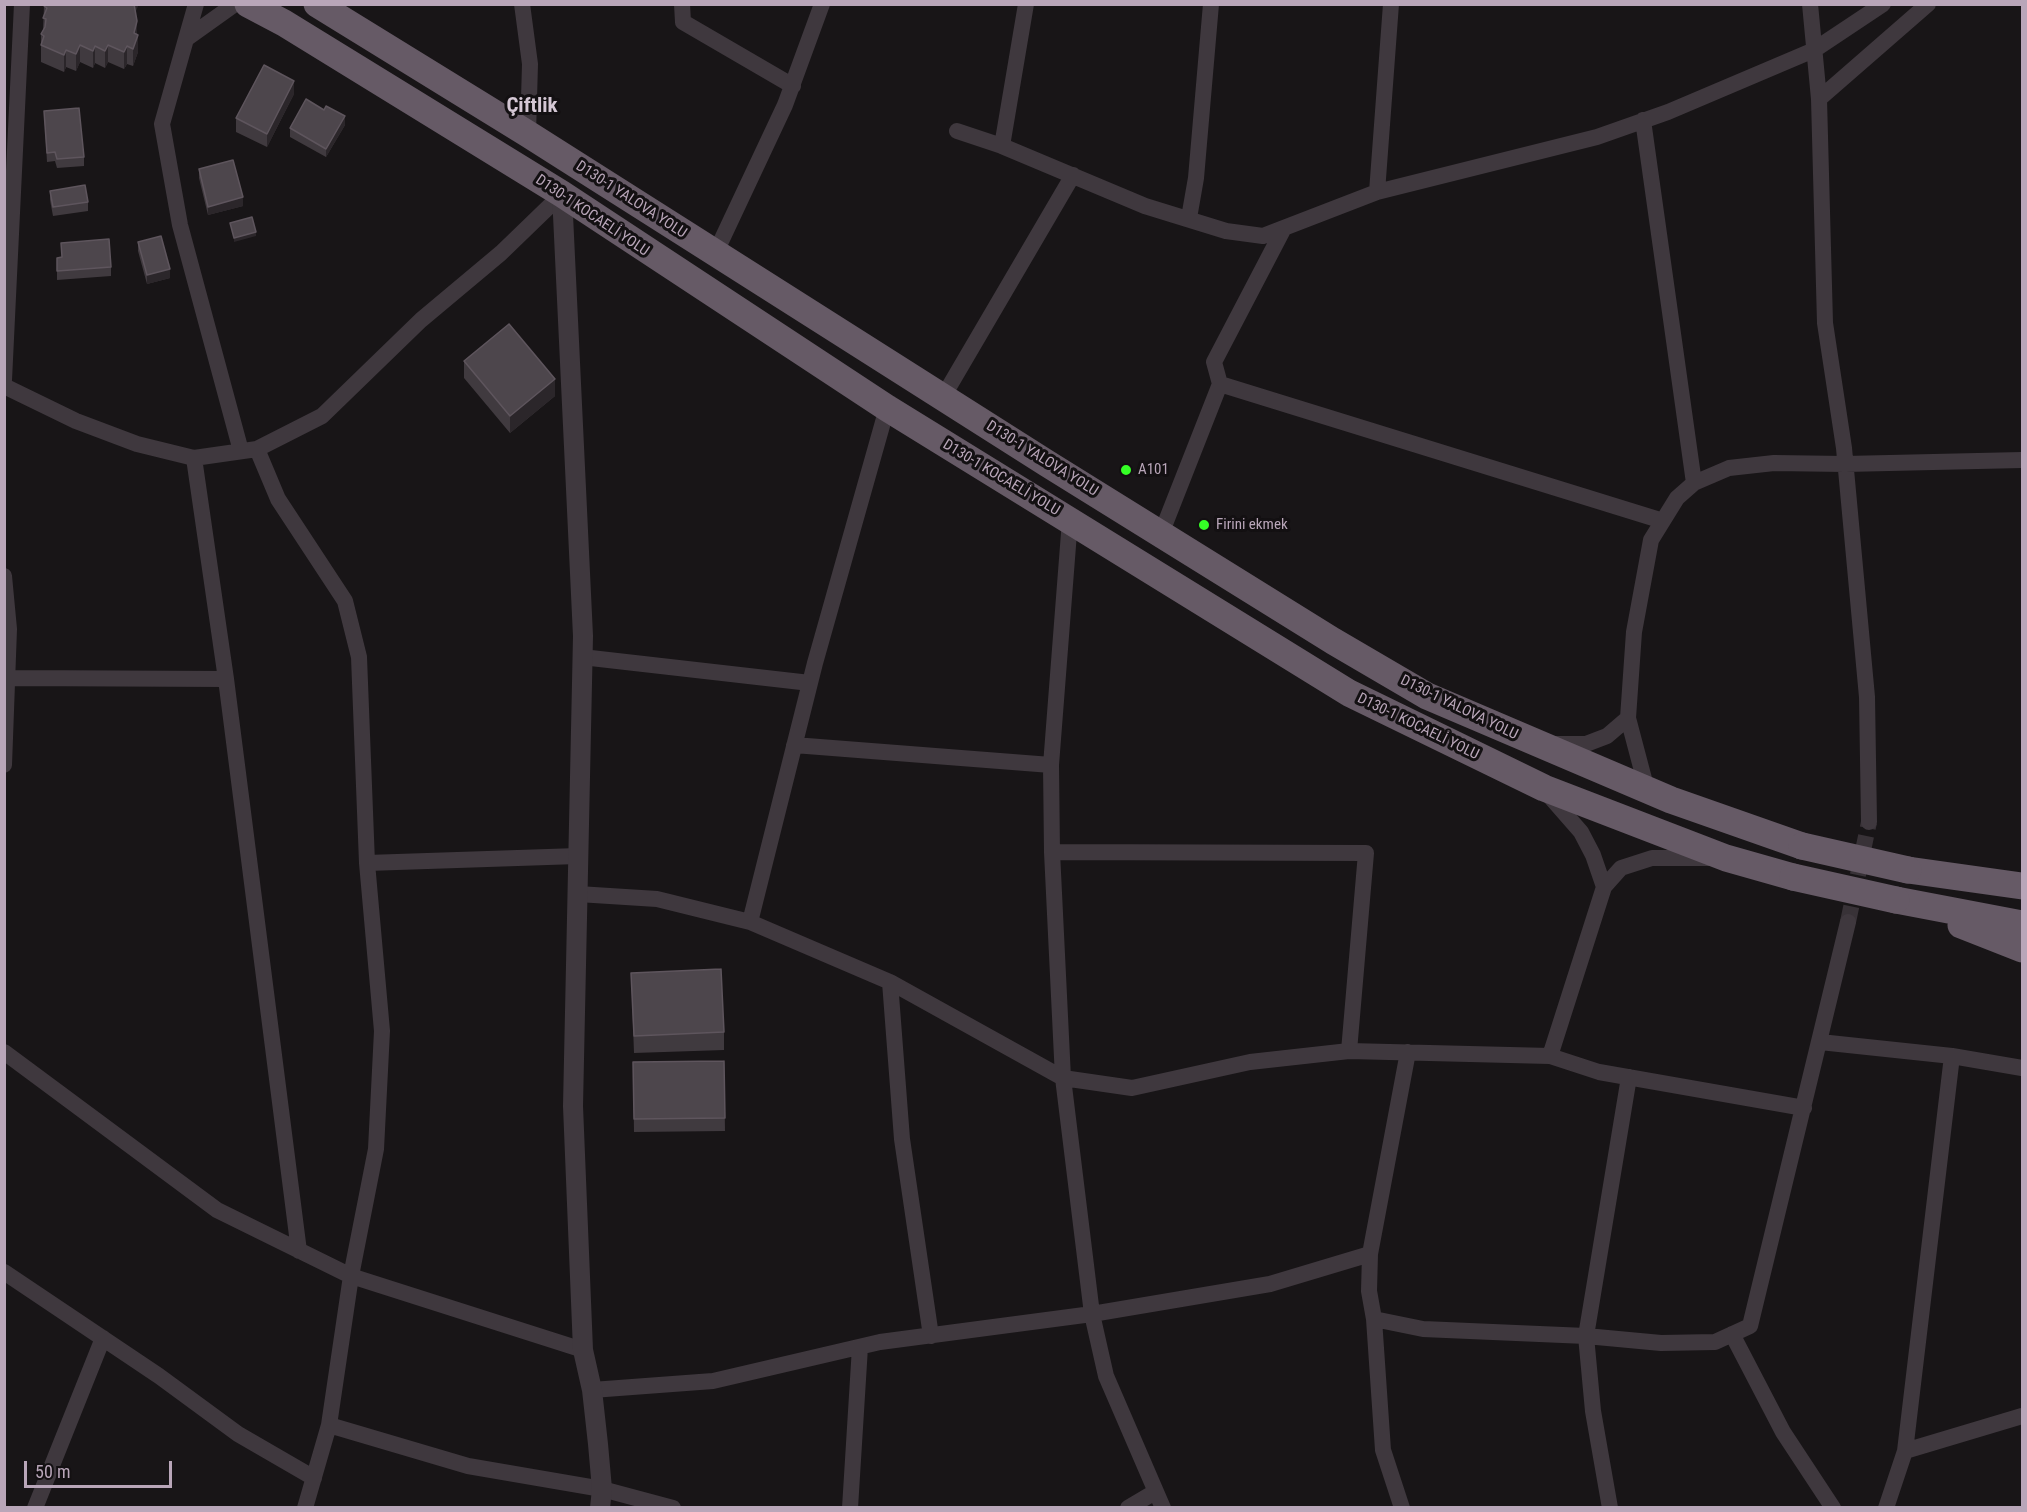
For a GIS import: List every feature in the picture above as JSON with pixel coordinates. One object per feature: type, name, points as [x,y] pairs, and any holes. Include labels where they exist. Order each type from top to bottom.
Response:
[{"type":"highway","name":"D130-1 KOCAELİ YOLU","points":[[248,4],[284,23],[562,194],[887,408],[1349,693],[1544,788],[1726,858],[1793,877],[1901,902]]},
{"type":"highway","name":"D130-1 YALOVA YOLU","points":[[317,4],[528,134],[1333,642],[1427,696],[1647,790],[1802,846],[1908,870],[1993,882]]},
{"type":"highway","points":[[1993,882],[2022,879]]},
{"type":"highway","points":[[1993,882],[2022,886]]},
{"type":"highway","points":[[1901,902],[2022,924]]},
{"type":"highway","points":[[1901,902],[2022,949]]},
{"type":"street","points":[[4,380],[22,4]]},
{"type":"street","points":[[196,4],[162,124],[180,225],[249,450],[278,499],[345,601],[359,657],[367,863],[382,1031],[376,1149],[351,1276],[329,1425],[305,1508]]},
{"type":"street","points":[[186,39],[235,4]]},
{"type":"street","points":[[522,4],[530,64],[528,134]]},
{"type":"street","points":[[682,4],[683,21],[793,86]]},
{"type":"street","points":[[715,254],[793,86],[822,4]]},
{"type":"street","points":[[1002,146],[1026,4]]},
{"type":"street","points":[[1189,218],[1196,178],[1211,4]]},
{"type":"street","points":[[1377,192],[1391,4]]},
{"type":"street","points":[[1810,4],[1819,99],[1825,323],[1845,464],[1867,697],[1869,822]]},
{"type":"street","points":[[957,131],[1002,146],[1145,206],[1226,231],[1263,236],[1377,192],[1597,137],[1643,120],[1814,50],[1883,4]]},
{"type":"street","points":[[1819,99],[1928,4]]},
{"type":"street","points":[[1643,120],[1694,483]]},
{"type":"street","points":[[943,397],[1073,176]]},
{"type":"street","points":[[4,386],[86,425],[137,444],[194,458],[249,450],[322,416],[421,320],[501,253],[562,194]]},
{"type":"street","points":[[562,194],[582,657],[573,1106],[583,1350],[592,1390],[601,1498]]},
{"type":"street","points":[[1161,534],[1220,384],[1214,362],[1284,228]]},
{"type":"street","points":[[1220,384],[1663,521]]},
{"type":"street","points":[[750,922],[810,683],[887,408]]},
{"type":"street","points":[[194,458],[226,679],[299,1251]]},
{"type":"street","points":[[1647,790],[1628,718],[1634,632],[1651,540],[1677,498],[1694,483],[1729,468],[1774,463],[1845,464],[2022,460]]},
{"type":"street","points":[[1070,520],[1052,765],[1052,852],[1063,1078],[1092,1314],[1106,1376],[1163,1508]]},
{"type":"street","points":[[4,576],[9,628],[9,678],[4,765]]},
{"type":"street","points":[[582,657],[810,683]]},
{"type":"street","points":[[9,678],[226,679]]},
{"type":"street","points":[[1526,740],[1567,746],[1586,744],[1607,736],[1628,718]]},
{"type":"street","points":[[794,745],[1052,765]]},
{"type":"street","points":[[1544,788],[1581,832],[1593,855],[1604,887]]},
{"type":"street","points":[[1052,852],[1366,853],[1349,1050]]},
{"type":"street","points":[[367,863],[578,856]]},
{"type":"street","points":[[1550,1056],[1604,887],[1621,868],[1652,858],[1726,858]]},
{"type":"street","points":[[578,894],[657,899],[750,922],[890,982],[1063,1078],[1132,1088],[1250,1062],[1349,1050],[1550,1056],[1599,1072],[1804,1108]]},
{"type":"street","points":[[1374,1319],[1423,1329],[1586,1336],[1661,1342],[1715,1342],[1750,1326],[1848,922]]},
{"type":"street","points":[[890,982],[902,1139],[931,1335]]},
{"type":"street","points":[[1820,1042],[1952,1056],[2022,1068]]},
{"type":"street","points":[[1402,1508],[1383,1450],[1374,1319],[1369,1291],[1370,1254],[1408,1052]]},
{"type":"street","points":[[1886,1508],[1905,1451],[1952,1056]]},
{"type":"street","points":[[8,1060],[217,1210],[351,1276],[583,1350]]},
{"type":"street","points":[[1610,1508],[1593,1411],[1586,1336],[1629,1077]]},
{"type":"street","points":[[592,1390],[713,1381],[860,1347],[931,1335],[1092,1314],[1270,1284],[1370,1254]]},
{"type":"street","points":[[4,1272],[103,1338],[238,1434],[314,1478]]},
{"type":"street","points":[[1732,1334],[1784,1432],[1833,1508]]},
{"type":"street","points":[[35,1508],[103,1338]]},
{"type":"street","points":[[850,1508],[860,1347]]},
{"type":"street","points":[[1905,1451],[2022,1416]]},
{"type":"street","points":[[329,1425],[468,1466],[601,1498],[673,1508]]},
{"type":"street","points":[[1128,1508],[1155,1492]]},
{"type":"building","points":[[44,4],[134,4],[137,21],[134,33],[138,35],[133,49],[127,46],[124,52],[108,45],[105,51],[95,46],[93,51],[80,45],[76,54],[66,50],[64,55],[41,45],[44,36],[41,34],[46,19],[43,18],[47,8]]},
{"type":"building","points":[[264,65],[294,81],[267,134],[236,118]]},
{"type":"building","points":[[306,99],[324,110],[326,106],[345,116],[326,149],[290,128]]},
{"type":"building","points":[[79,108],[84,157],[57,159],[55,152],[47,153],[44,111]]},
{"type":"building","points":[[233,160],[243,197],[208,207],[199,169]]},
{"type":"building","points":[[85,185],[88,202],[53,207],[50,191]]},
{"type":"building","points":[[252,217],[256,232],[234,238],[230,223]]},
{"type":"building","points":[[161,236],[170,269],[147,275],[138,242]]},
{"type":"building","points":[[109,239],[111,267],[57,271],[57,258],[62,257],[61,243]]},
{"type":"building","points":[[509,324],[555,379],[510,416],[464,361]]},
{"type":"building","points":[[721,969],[724,1032],[634,1036],[631,973]]},
{"type":"building","points":[[724,1061],[725,1118],[634,1119],[633,1062]]},
{"type":"tunnel","points":[[1848,922],[1869,822]]},
{"type":"place","name":"A101","points":[[1126,470]]},
{"type":"place","name":"Firini ekmek","points":[[1204,525]]},
{"type":"district","name":"Çiftlik","points":[[532,107]]}]
